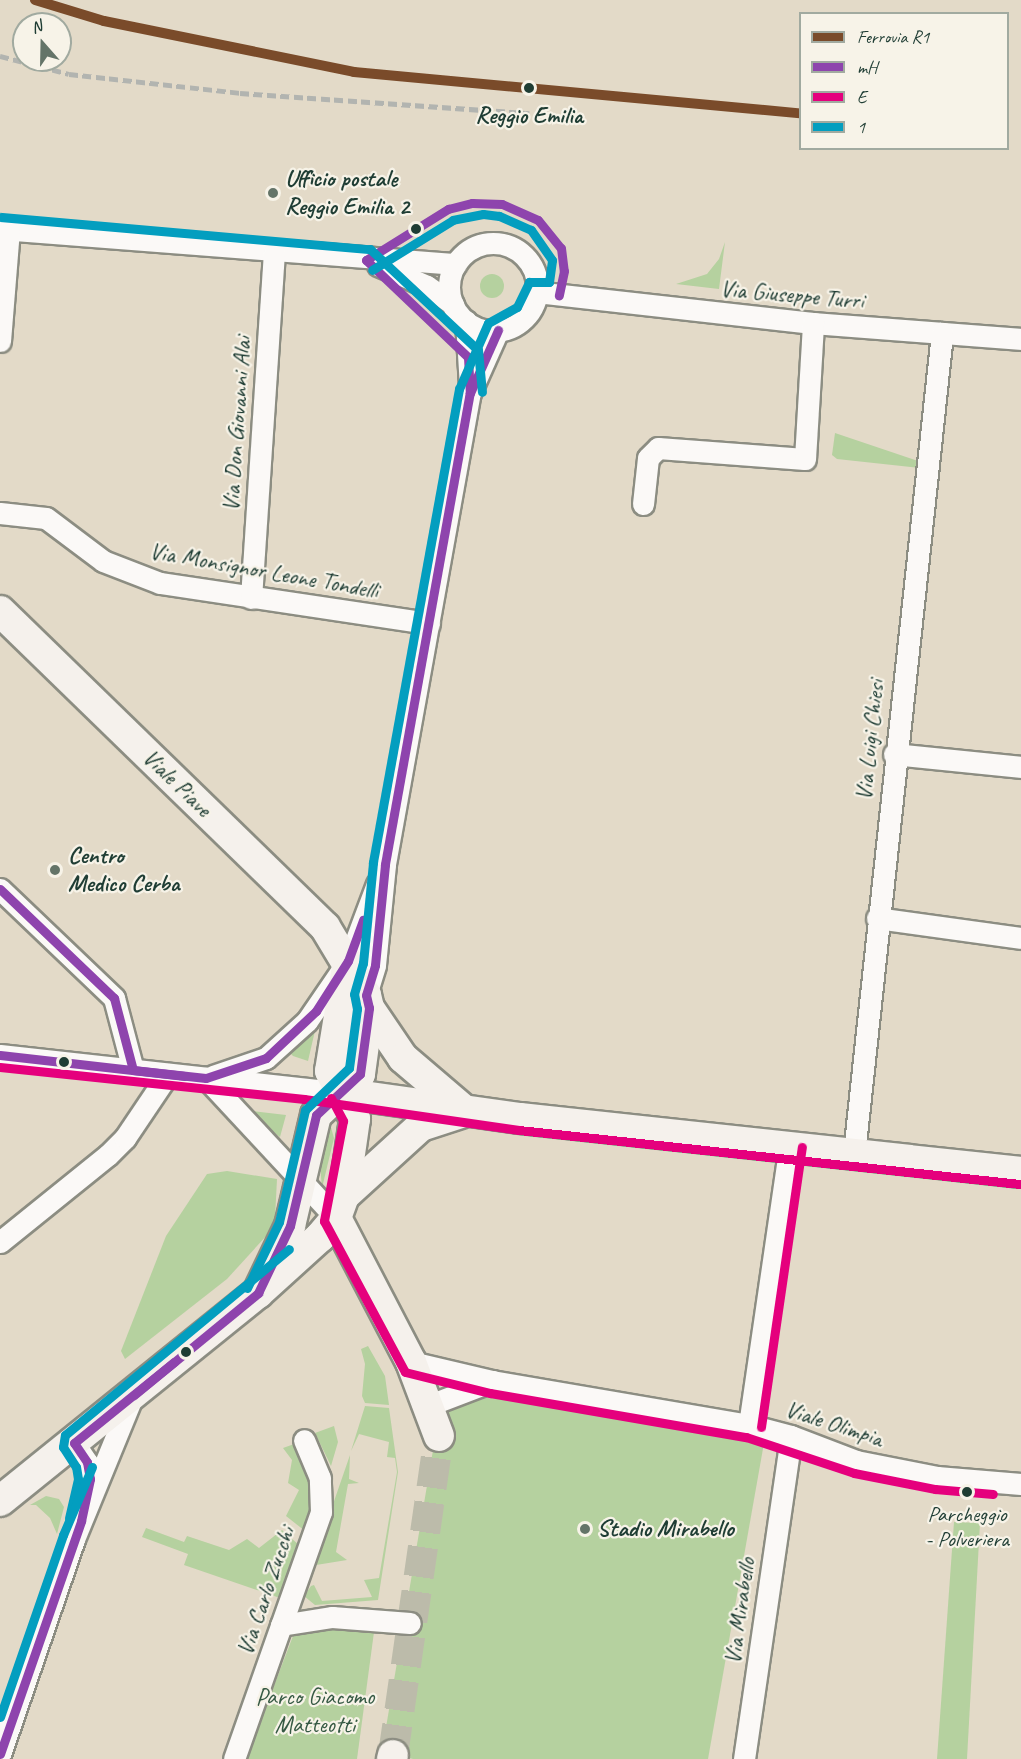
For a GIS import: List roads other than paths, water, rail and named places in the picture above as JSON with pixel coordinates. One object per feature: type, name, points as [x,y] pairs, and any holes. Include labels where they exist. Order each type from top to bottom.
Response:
[{"type":"main road","name":"Viale Piave","points":[[0,611],[325,927],[348,961],[367,1002],[403,1058],[467,1112]]},
{"type":"main road","points":[[348,961],[330,1071],[355,1119],[340,1207],[411,1362],[439,1436]]},
{"type":"main road","points":[[258,1293],[290,1226],[316,1115],[360,1074],[367,1002]]},
{"type":"main road","points":[[342,1093],[467,1112],[790,1145],[1021,1172]]},
{"type":"main road","points":[[0,1501],[258,1293],[320,1237],[340,1207],[421,1126],[467,1112]]},
{"type":"street","points":[[0,340],[5,229],[274,253],[456,264]]},
{"type":"street","points":[[356,259],[428,286],[453,304],[466,321],[481,329],[498,330],[526,316],[536,292],[530,263],[510,246],[480,245],[456,264],[449,284],[453,304]]},
{"type":"street","name":"Via Don Giovanni Alai","points":[[251,598],[274,253]]},
{"type":"street","name":"Via Giuseppe Turri","points":[[536,292],[813,323],[1021,339]]},
{"type":"street","points":[[367,1002],[375,965],[385,864],[470,393],[466,321]]},
{"type":"street","points":[[643,504],[648,458],[658,448],[805,459],[813,323]]},
{"type":"street","points":[[470,393],[498,330]]},
{"type":"street","name":"Via Luigi Chiesi","points":[[854,1153],[894,754],[942,333]]},
{"type":"street","name":"Via Monsignor Leone Tondelli","points":[[0,513],[46,518],[83,549],[127,572],[160,583],[429,623]]},
{"type":"street","points":[[894,754],[1021,767]]},
{"type":"street","points":[[206,1078],[266,1058],[308,1021],[348,961],[385,864]]},
{"type":"street","points":[[0,889],[114,998],[133,1070]]},
{"type":"street","points":[[878,918],[1021,938]]},
{"type":"street","points":[[0,1055],[342,1093]]},
{"type":"street","points":[[0,1242],[108,1155],[125,1138],[168,1074]]},
{"type":"street","points":[[206,1078],[301,1183],[340,1207]]},
{"type":"street","points":[[749,1425],[790,1145]]},
{"type":"street","name":"Viale Olimpia","points":[[411,1362],[492,1381],[749,1425],[791,1436],[855,1461],[937,1477],[1021,1484]]},
{"type":"street","points":[[427,1406],[492,1381]]},
{"type":"street","points":[[0,1754],[81,1521],[134,1395]]},
{"type":"street","name":"Via Mirabello","points":[[744,1759],[791,1436]]},
{"type":"street","name":"Via Carlo Zucchi","points":[[234,1759],[323,1501],[319,1472],[304,1440]]},
{"type":"street","points":[[74,1443],[87,1462],[90,1479],[81,1521]]},
{"type":"street","points":[[281,1625],[332,1617],[410,1623]]},
{"type":"tunnel","points":[[393,1755],[439,1436]]},
{"type":"railway","points":[[0,56],[69,74],[240,93],[529,113]]},
{"type":"rail line","name":"R1","points":[[35,0],[104,21],[354,72],[799,113]]},
{"type":"place","name":"Reggio Emilia","points":[[529,88]]},
{"type":"place","name":"Ufficio postale Reggio Emilia 2","points":[[273,193]]},
{"type":"place","name":"Centro Medico Cerba","points":[[55,870]]},
{"type":"place","name":"Parcheggio - Polveriera","points":[[967,1492]]},
{"type":"place","name":"Stadio Mirabello","points":[[585,1529]]},
{"type":"park label","name":"Parco Giacomo Matteotti","points":[[315,1711]]}]
